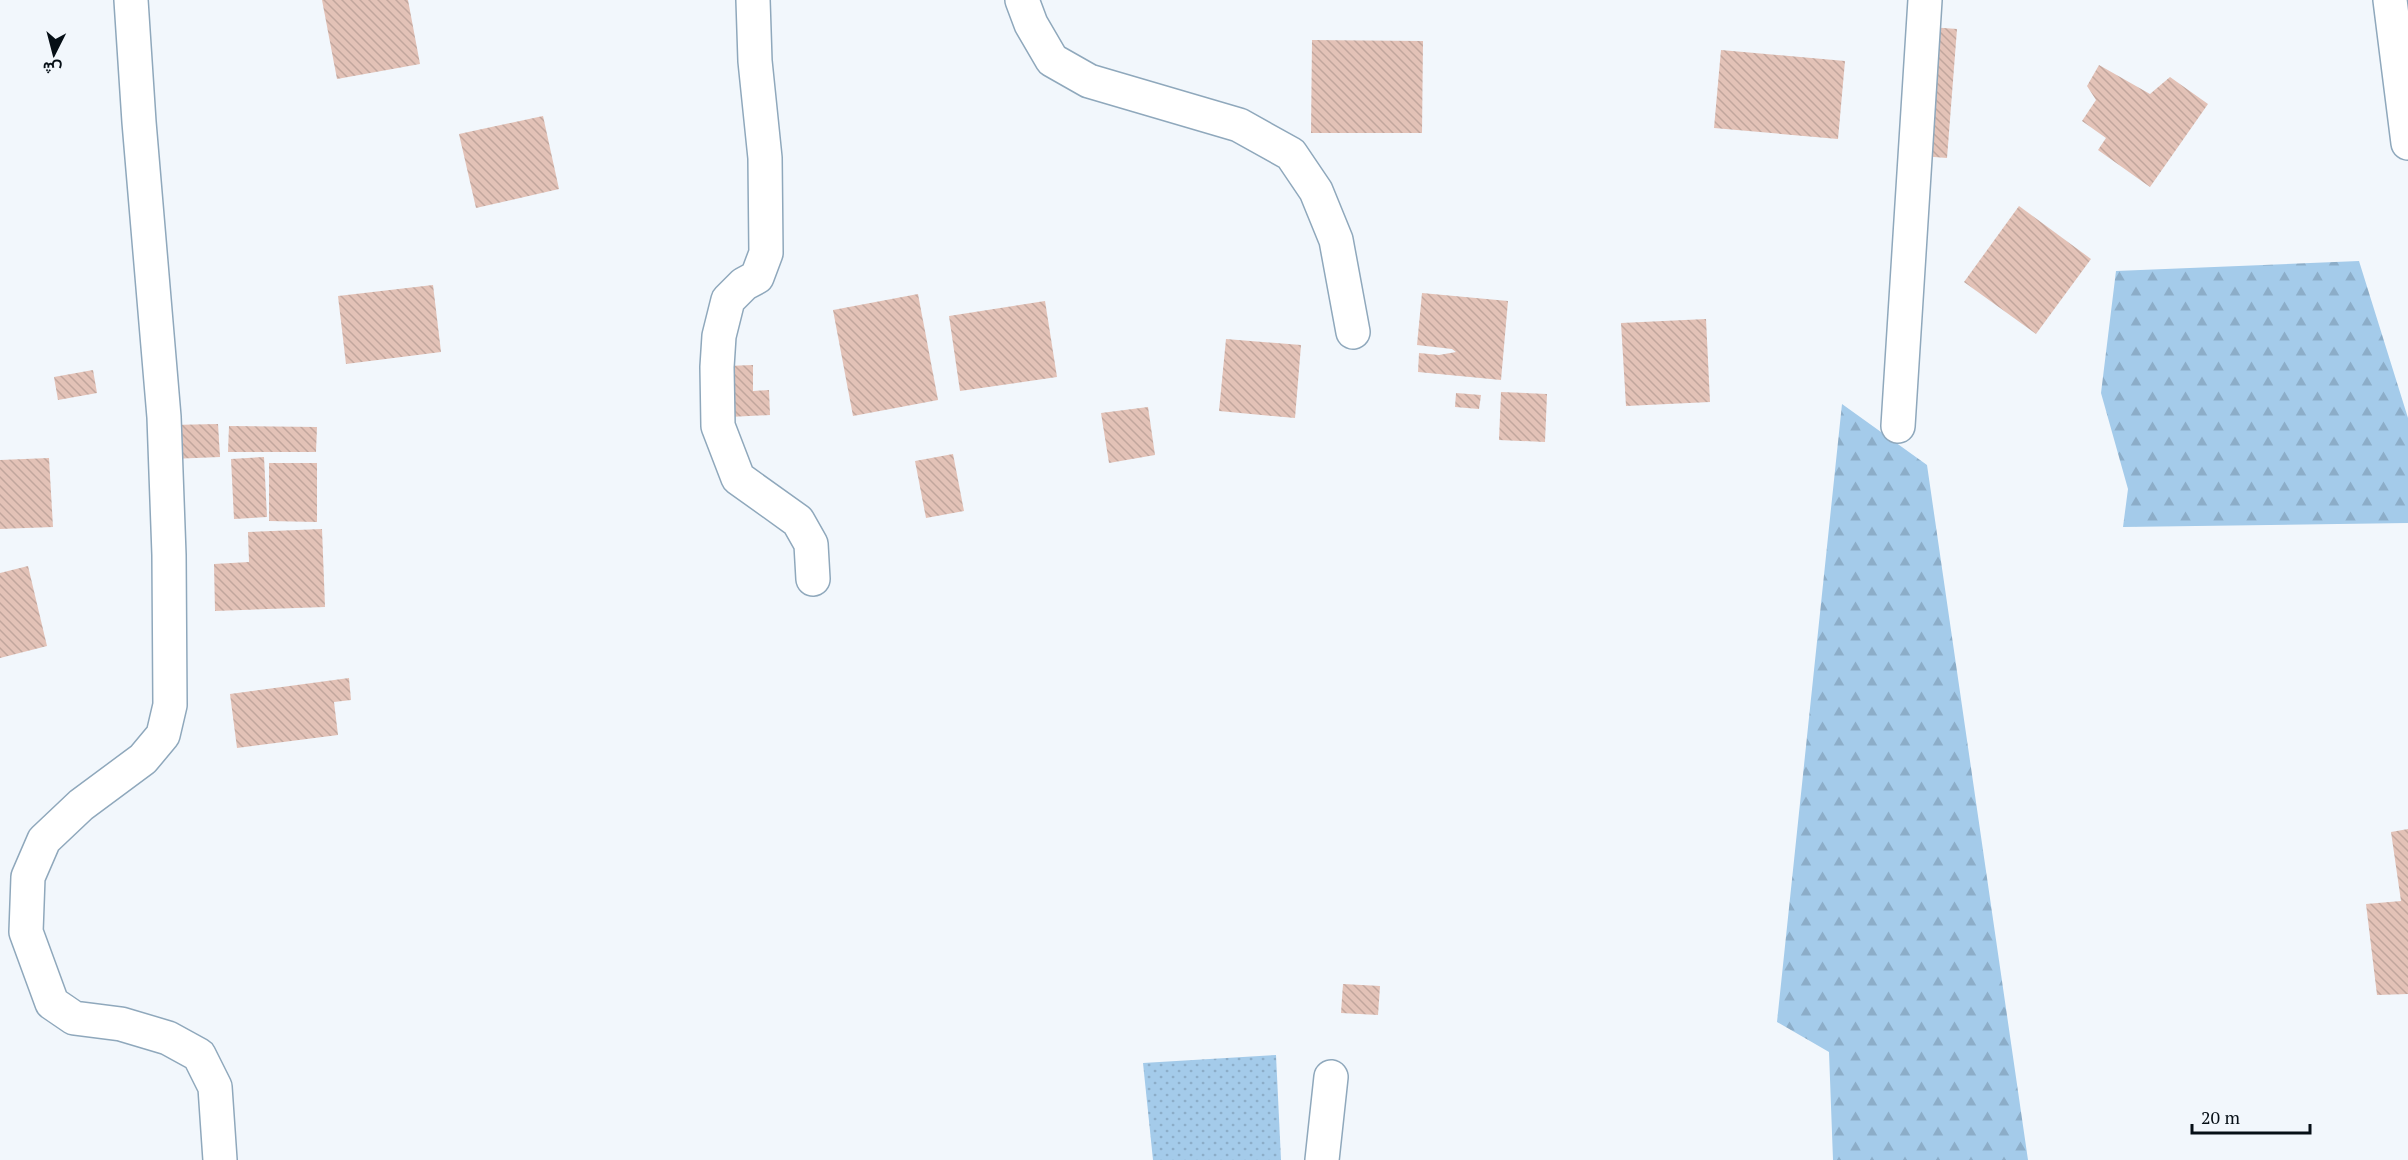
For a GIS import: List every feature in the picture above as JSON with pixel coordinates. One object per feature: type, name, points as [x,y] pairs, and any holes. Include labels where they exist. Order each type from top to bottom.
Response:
[{"type":"street","points":[[131,0],[164,417],[169,555],[170,705],[163,735],[143,759],[81,805],[44,840],[28,877],[26,932],[52,1003],[74,1018],[122,1024],[168,1038],[199,1055],[215,1087],[220,1160]]},
{"type":"street","points":[[753,0],[755,61],[765,158],[765,253],[757,278],[744,284],[728,300],[719,336],[718,426],[738,478],[798,521],[811,544],[813,579]]},
{"type":"street","points":[[1022,0],[1031,24],[1052,60],[1089,81],[1239,125],[1291,154],[1316,191],[1336,240],[1353,332]]},
{"type":"street","points":[[1898,426],[1925,0]]},
{"type":"street","points":[[2390,0],[2408,143]]},
{"type":"street","points":[[1322,1160],[1331,1077]]},
{"type":"green space","points":[[2359,261],[2408,418],[2408,523],[2123,527],[2128,489],[2101,393],[2116,271]]},
{"type":"green space","points":[[1842,404],[1927,465],[2028,1160],[1833,1160],[1829,1052],[1777,1022]]},
{"type":"green space","points":[[1276,1055],[1281,1160],[1153,1160],[1143,1063]]},
{"type":"building","points":[[322,0],[408,0],[420,64],[337,79]]},
{"type":"building","points":[[1917,26],[1957,29],[1947,158],[1908,155]]},
{"type":"building","points":[[1312,40],[1423,41],[1422,133],[1311,133]]},
{"type":"building","points":[[1721,50],[1845,61],[1838,139],[1714,128]]},
{"type":"building","points":[[2099,65],[2150,94],[2170,77],[2208,104],[2150,187],[2098,150],[2106,138],[2082,121],[2096,100],[2087,86]]},
{"type":"building","points":[[543,116],[559,189],[476,208],[459,134]]},
{"type":"building","points":[[2019,206],[2091,259],[2036,334],[1964,282]]},
{"type":"building","points":[[433,285],[441,352],[346,364],[338,296]]},
{"type":"building","points":[[1422,293],[1508,301],[1501,380],[1418,372],[1419,353],[1439,355],[1456,352],[1452,349],[1417,345]]},
{"type":"building","points":[[918,294],[938,400],[853,416],[833,310]]},
{"type":"building","points":[[1045,301],[1057,377],[960,391],[949,316]]},
{"type":"building","points":[[1706,319],[1710,402],[1626,406],[1621,323]]},
{"type":"building","points":[[1226,339],[1301,345],[1295,418],[1219,411]]},
{"type":"building","points":[[753,365],[753,391],[769,390],[770,415],[729,417],[726,366]]},
{"type":"building","points":[[93,370],[97,393],[58,400],[54,377]]},
{"type":"building","points":[[1501,392],[1547,394],[1545,442],[1499,440]]},
{"type":"building","points":[[1456,393],[1481,395],[1479,409],[1455,407]]},
{"type":"building","points":[[1148,407],[1155,455],[1109,463],[1101,413]]},
{"type":"building","points":[[218,424],[220,457],[171,459],[170,425]]},
{"type":"building","points":[[229,426],[317,427],[316,452],[228,452]]},
{"type":"building","points":[[953,454],[964,511],[926,518],[915,461]]},
{"type":"building","points":[[264,457],[267,517],[234,519],[231,459]]},
{"type":"building","points":[[49,458],[53,527],[0,529],[0,460]]},
{"type":"building","points":[[269,463],[317,463],[317,522],[269,521]]},
{"type":"building","points":[[322,529],[325,607],[215,611],[214,564],[249,562],[248,532]]},
{"type":"building","points":[[28,566],[47,646],[0,658],[0,573]]},
{"type":"building","points":[[349,678],[351,700],[334,702],[338,735],[237,748],[230,694]]},
{"type":"building","points":[[2408,829],[2408,994],[2377,995],[2366,904],[2401,901],[2391,832]]},
{"type":"building","points":[[1343,984],[1380,986],[1378,1015],[1341,1013]]}]
